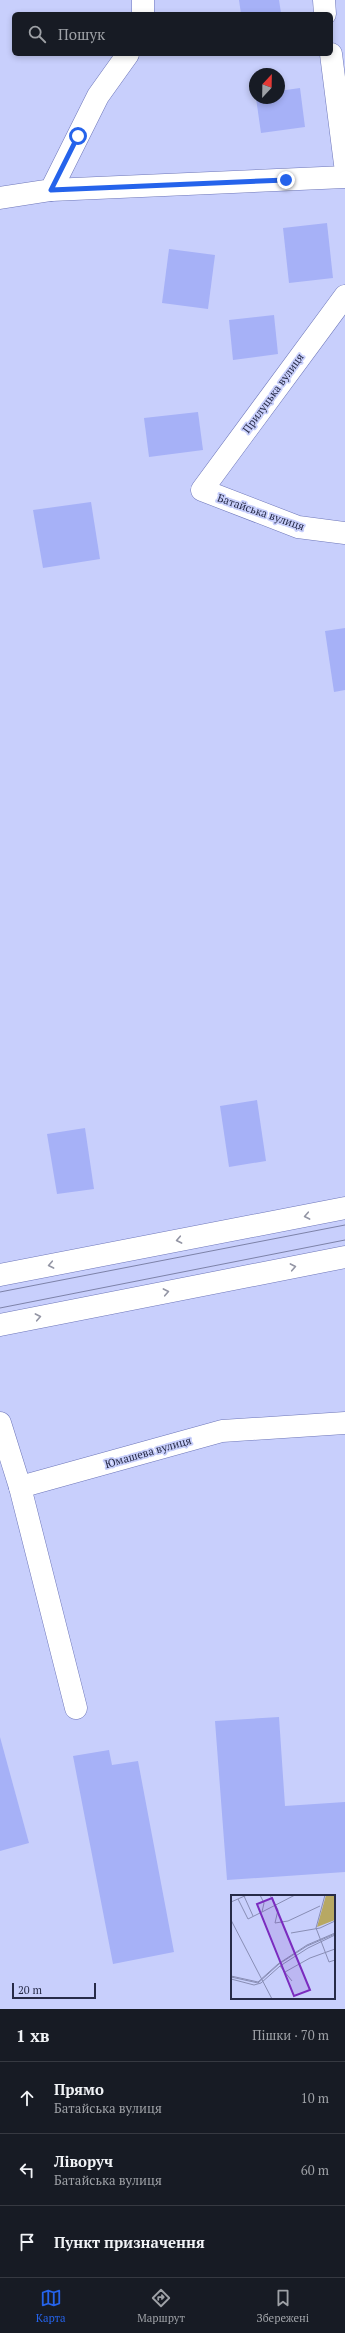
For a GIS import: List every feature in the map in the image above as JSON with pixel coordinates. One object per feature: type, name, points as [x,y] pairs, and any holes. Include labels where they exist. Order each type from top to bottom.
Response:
[{"type":"street","points":[[143,0],[143,12]]},
{"type":"street","points":[[324,0],[325,12]]},
{"type":"street","points":[[51,190],[98,96],[127,56]]},
{"type":"street","points":[[331,56],[345,164]]},
{"type":"street","points":[[0,198],[51,190],[345,177]]},
{"type":"street","name":"Прилуцька вулиця","points":[[202,490],[345,296]]},
{"type":"street","name":"Батайська вулиця","points":[[202,490],[298,527],[345,533]]},
{"type":"street","points":[[0,1274],[345,1208]]},
{"type":"street","points":[[0,1325],[345,1257]]},
{"type":"street","points":[[0,1423],[20,1487],[76,1708]]},
{"type":"street","name":"Юмашева вулиця","points":[[20,1487],[222,1431],[345,1423]]},
{"type":"building","points":[[239,0],[279,0],[281,12],[241,12]]},
{"type":"building","points":[[300,88],[305,127],[261,133],[257,104],[285,104],[285,90]]},
{"type":"building","points":[[327,223],[333,278],[289,283],[283,228]]},
{"type":"building","points":[[169,249],[215,255],[208,309],[162,303]]},
{"type":"building","points":[[274,315],[278,354],[233,360],[229,320]]},
{"type":"building","points":[[198,412],[203,450],[149,457],[144,418]]},
{"type":"building","points":[[91,502],[100,559],[43,568],[33,510]]},
{"type":"building","points":[[345,628],[345,690],[334,692],[325,631]]},
{"type":"building","points":[[257,1100],[266,1161],[229,1167],[220,1106]]},
{"type":"building","points":[[85,1128],[94,1189],[57,1194],[47,1134]]},
{"type":"building","points":[[279,1717],[285,1806],[345,1802],[345,1872],[227,1880],[215,1721]]},
{"type":"building","points":[[0,1737],[29,1843],[0,1851]]},
{"type":"building","points":[[109,1750],[112,1765],[138,1761],[174,1952],[113,1964],[73,1756]]},
{"type":"tram line","points":[[0,1292],[345,1225]]},
{"type":"tram line","points":[[0,1308],[345,1240]]},
{"type":"route","points":[[78,136],[51,190],[286,180]]}]
